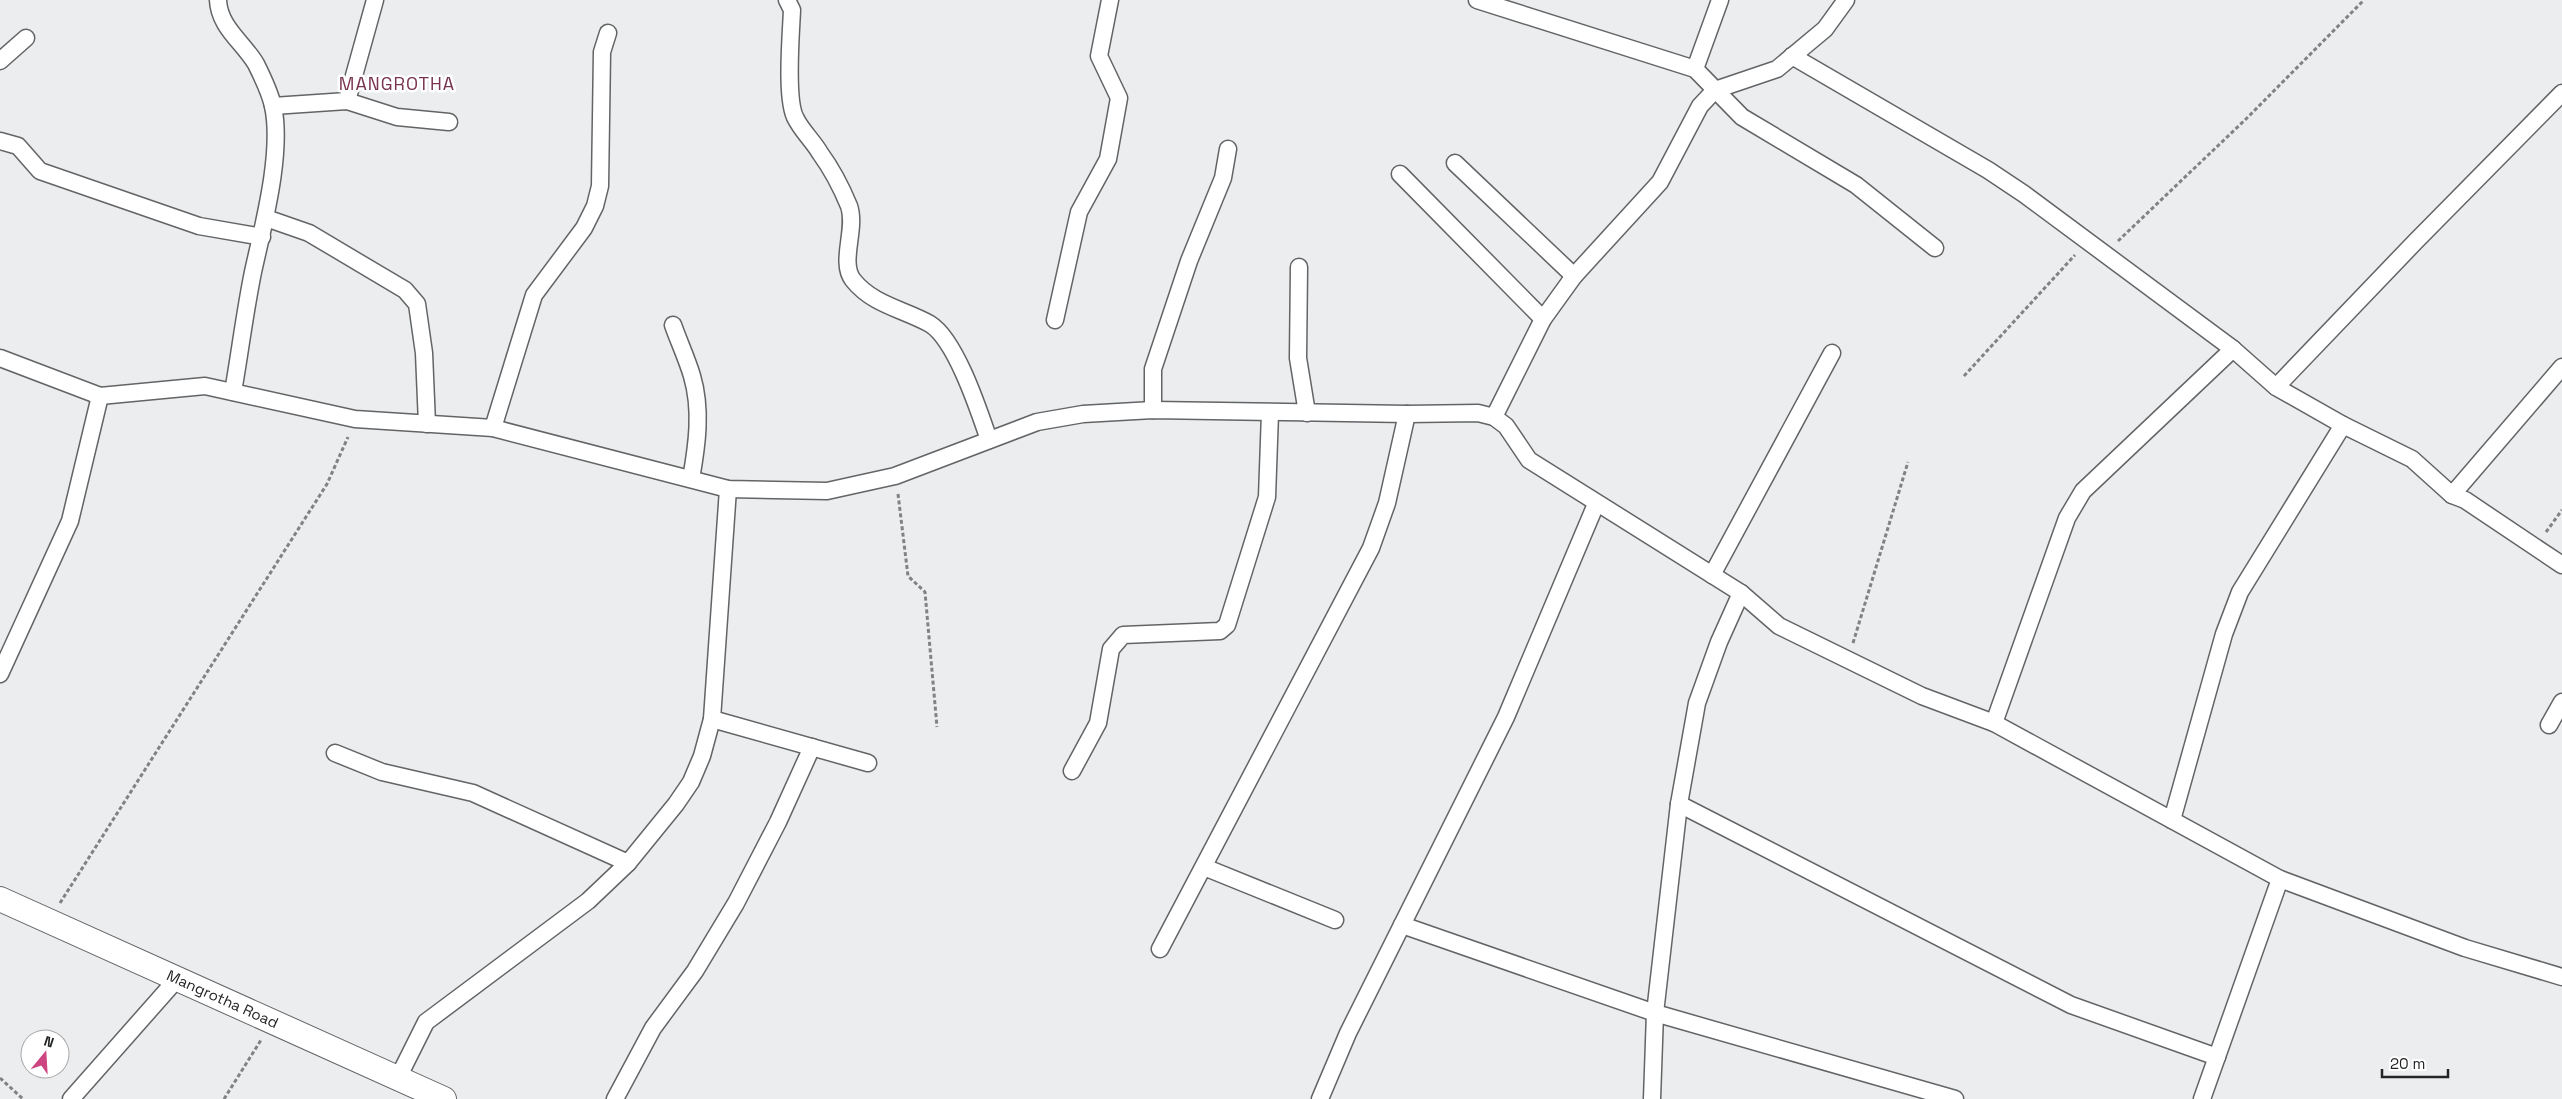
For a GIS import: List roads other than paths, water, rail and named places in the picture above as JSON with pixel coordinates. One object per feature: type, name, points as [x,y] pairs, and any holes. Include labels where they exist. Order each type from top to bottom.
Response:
[{"type":"main road","name":"Mangrotha Road","points":[[0,898],[272,1022],[407,1088],[444,1099]]},
{"type":"street","points":[[218,0],[219,12],[230,32],[255,63],[273,106],[275,139],[266,218],[253,273],[233,392]]},
{"type":"street","points":[[347,101],[375,0]]},
{"type":"street","points":[[787,0],[792,10],[790,82],[795,118],[821,154],[849,207],[852,237],[846,266],[851,278],[865,293],[887,306],[932,325],[944,335],[975,397],[989,440]]},
{"type":"street","points":[[1055,320],[1079,212],[1108,159],[1118,106],[1119,98],[1098,56],[1110,0]]},
{"type":"street","points":[[1477,0],[1695,69],[1742,117],[1856,185],[1935,248]]},
{"type":"street","points":[[1695,69],[1720,0]]},
{"type":"street","points":[[1494,417],[1543,319],[1574,276],[1660,182],[1700,106],[1715,90],[1777,69],[1825,29],[1846,0]]},
{"type":"street","points":[[492,428],[534,295],[584,228],[595,206],[600,186],[602,52],[608,33]]},
{"type":"street","points":[[0,61],[26,38]]},
{"type":"street","points":[[1792,56],[1988,170],[2088,241],[2233,349],[2276,387],[2343,425],[2412,459],[2452,495],[2464,500],[2562,565]]},
{"type":"street","points":[[2276,387],[2414,242],[2562,93]]},
{"type":"street","points":[[273,106],[347,101],[397,117],[449,122]]},
{"type":"street","points":[[0,141],[18,146],[40,170],[199,226],[262,237]]},
{"type":"street","points":[[1153,410],[1153,369],[1189,261],[1223,178],[1228,149]]},
{"type":"street","points":[[1455,162],[1574,276]]},
{"type":"street","points":[[1400,174],[1543,319]]},
{"type":"street","points":[[266,218],[310,233],[405,290],[412,297],[417,304],[424,354],[426,424]]},
{"type":"street","points":[[1299,267],[1298,358],[1307,413]]},
{"type":"street","points":[[673,326],[692,377],[697,407],[698,440],[691,480]]},
{"type":"street","points":[[1994,723],[2067,518],[2083,491],[2233,349]]},
{"type":"street","points":[[1712,575],[1832,353]]},
{"type":"street","points":[[0,358],[100,396],[205,386],[355,419],[492,428],[728,489],[827,491],[896,476],[1037,422],[1083,414],[1153,410],[1407,414],[1478,413],[1494,417],[1506,426],[1529,460],[1596,504],[1741,593],[1779,626],[1922,696],[1994,723],[2280,880],[2465,948],[2562,977]]},
{"type":"street","points":[[2452,495],[2562,367]]},
{"type":"street","points":[[0,674],[70,521],[100,396]]},
{"type":"street","points":[[1072,771],[1098,723],[1111,649],[1115,642],[1123,635],[1220,631],[1227,625],[1267,498],[1270,412]]},
{"type":"street","points":[[1160,949],[1371,548],[1387,503],[1407,414]]},
{"type":"street","points":[[2172,820],[2224,634],[2240,592],[2343,425]]},
{"type":"street","points":[[407,1088],[426,1022],[496,967],[561,923],[628,863],[676,804],[691,782],[702,756],[712,719],[728,489]]},
{"type":"street","points":[[1320,1099],[1348,1033],[1506,717],[1596,504]]},
{"type":"street","points":[[1652,1099],[1655,1013],[1679,804],[1697,703],[1719,642],[1741,593]]},
{"type":"street","points":[[2549,725],[2562,702]]},
{"type":"street","points":[[712,719],[868,762]]},
{"type":"street","points":[[615,1099],[653,1028],[695,971],[736,903],[778,822],[812,747]]},
{"type":"street","points":[[335,753],[382,772],[473,793],[628,863]]},
{"type":"street","points":[[1679,804],[2070,1005],[2217,1057]]},
{"type":"street","points":[[1204,867],[1335,920]]},
{"type":"street","points":[[2202,1099],[2280,880]]},
{"type":"street","points":[[1402,925],[1655,1013],[1956,1099]]},
{"type":"street","points":[[71,1099],[177,979]]},
{"type":"district","name":"MANGROTHA","points":[[397,84]]}]
